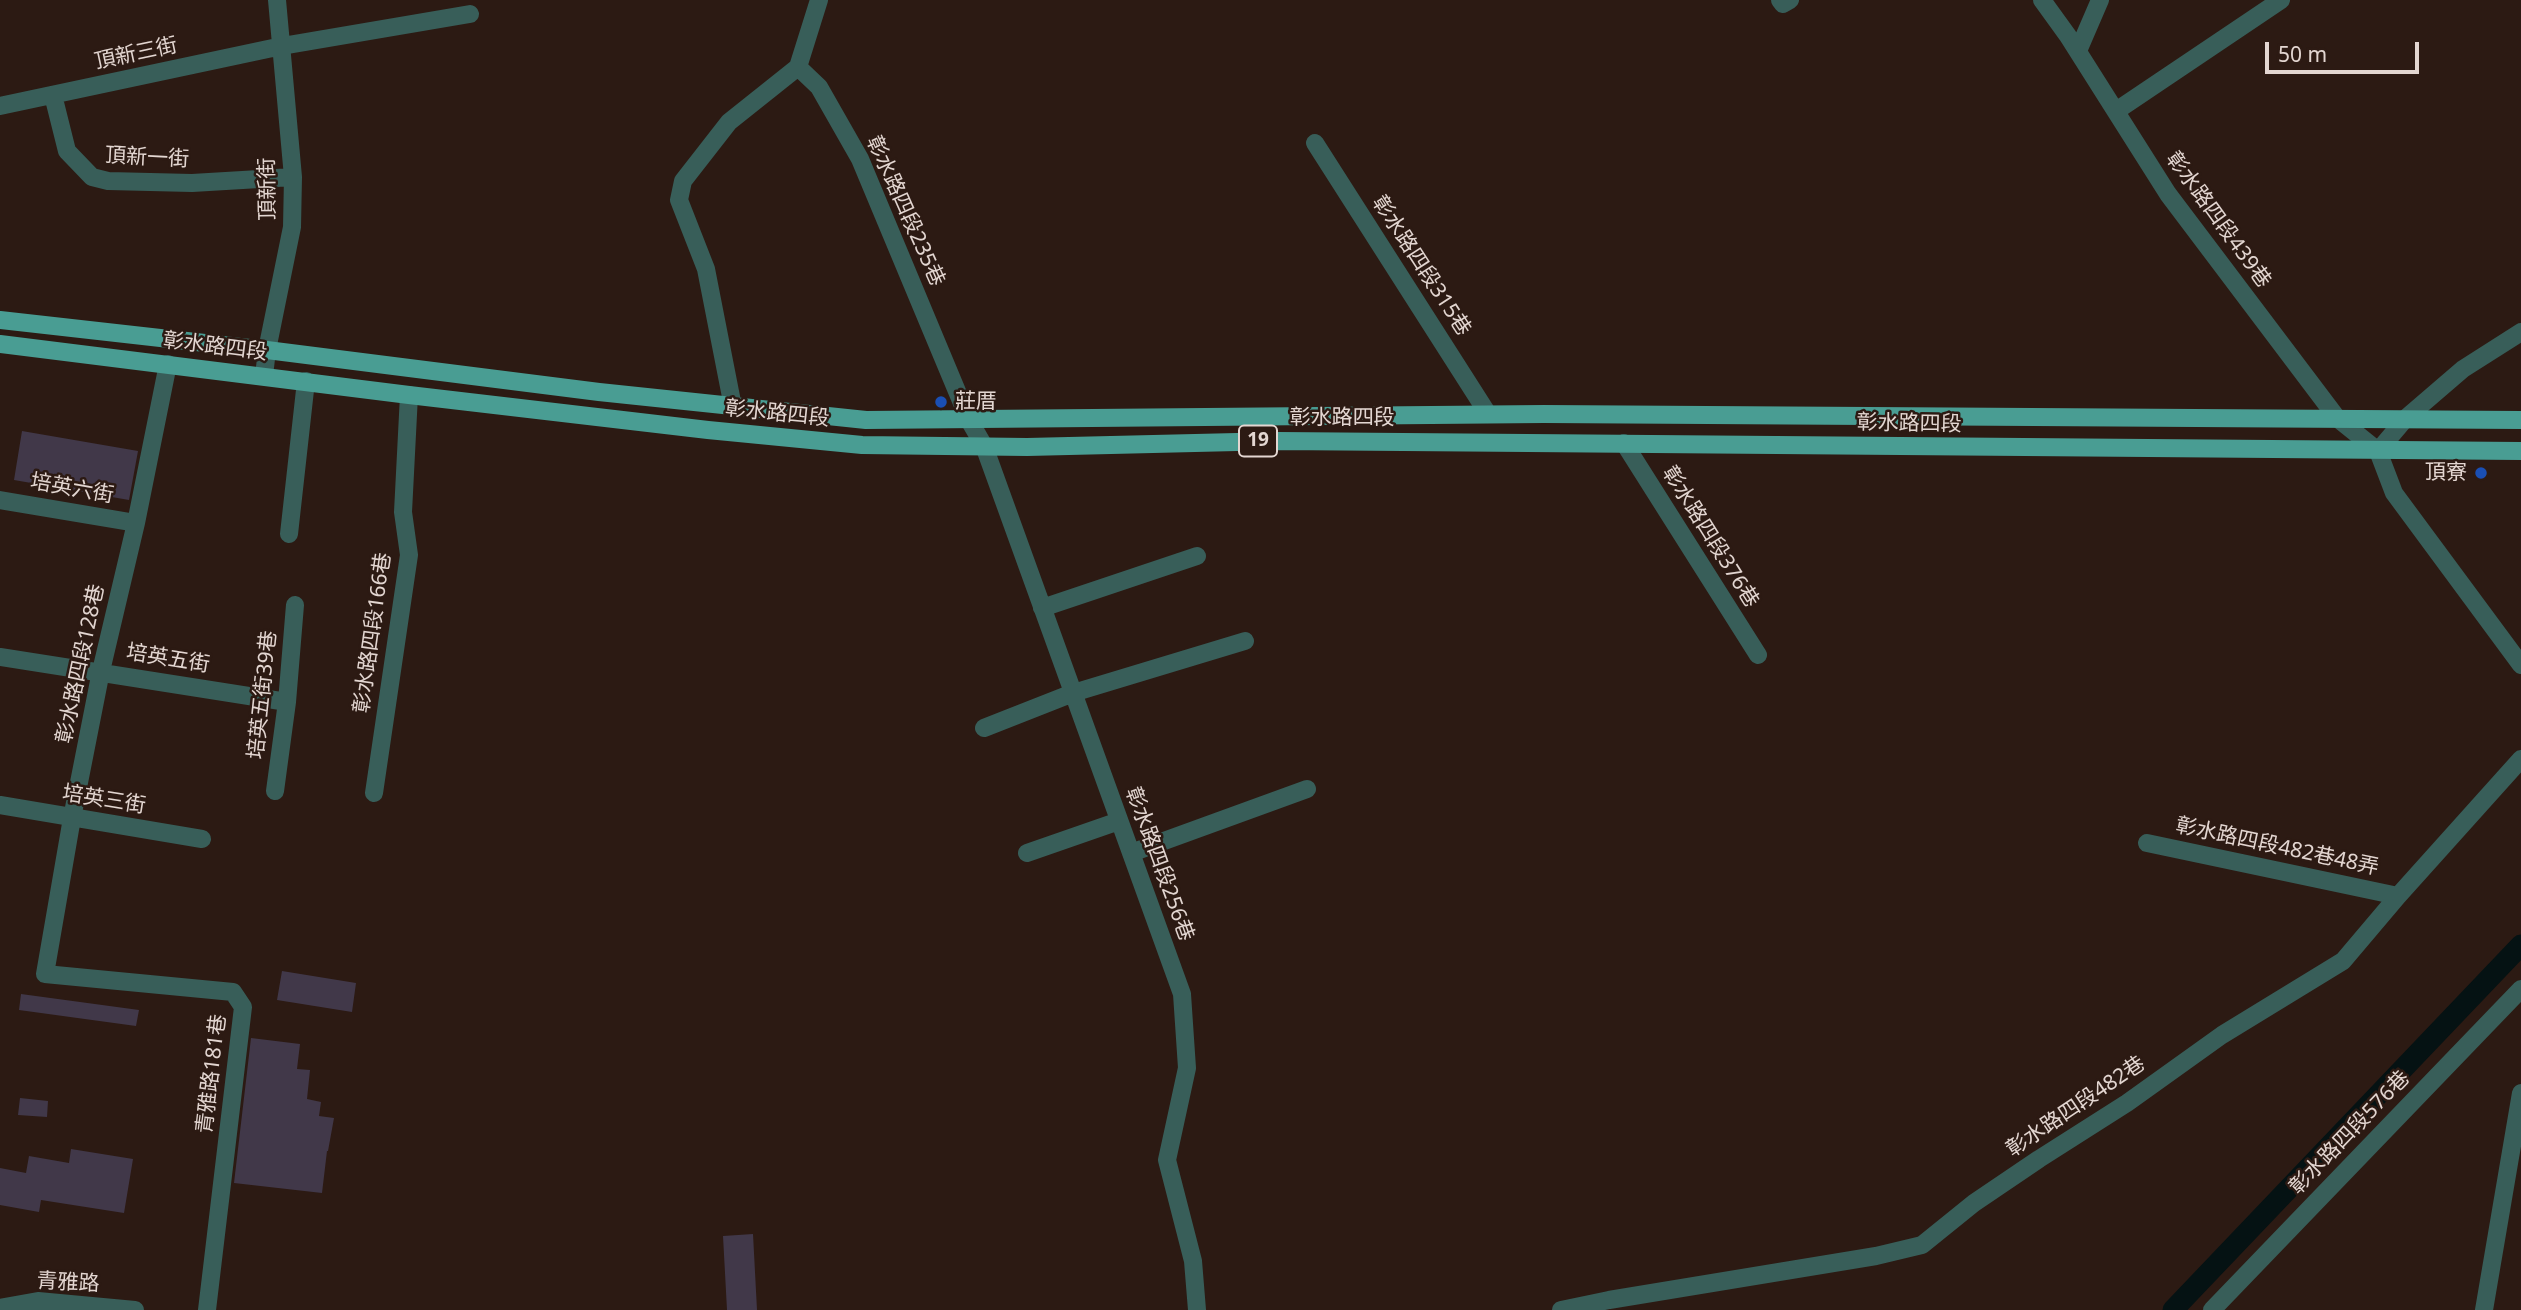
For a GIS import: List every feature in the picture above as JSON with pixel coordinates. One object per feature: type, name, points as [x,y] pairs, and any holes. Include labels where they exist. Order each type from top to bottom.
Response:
[{"type":"main road","name":"彰水路四段","points":[[0,320],[599,392],[866,420],[1488,414],[2521,420]]},
{"type":"main road","name":"彰水路四段","points":[[0,344],[409,395],[862,445],[984,446],[1279,441],[2521,451]]},
{"type":"main road","points":[[1541,442],[1544,414]]},
{"type":"street","name":"頂新街","points":[[264,376],[292,227],[293,177],[277,0]]},
{"type":"street","points":[[733,407],[706,269],[680,200],[683,181],[729,122],[799,66],[819,0]]},
{"type":"street","points":[[1780,0],[1783,4],[1790,0]]},
{"type":"street","name":"彰水路四段439巷","points":[[2042,0],[2078,51],[2168,194],[2337,418],[2378,451]]},
{"type":"street","points":[[2078,51],[2099,0]]},
{"type":"street","points":[[2116,111],[2281,0]]},
{"type":"street","name":"頂新三街","points":[[0,106],[282,46],[470,14]]},
{"type":"street","name":"彰水路四段235巷","points":[[799,66],[819,87],[860,159],[970,420],[984,446]]},
{"type":"street","name":"頂新一街","points":[[53,95],[67,151],[92,177],[108,181],[192,183],[293,177]]},
{"type":"street","name":"彰水路四段315巷","points":[[1315,143],[1488,414]]},
{"type":"street","points":[[2521,332],[2463,369],[2406,418],[2378,451],[2394,493],[2521,665]]},
{"type":"street","name":"彰水路四段128巷","points":[[46,974],[72,818],[101,671],[168,364]]},
{"type":"street","points":[[289,534],[306,381]]},
{"type":"street","name":"彰水路四段166巷","points":[[374,793],[409,555],[403,512],[409,395]]},
{"type":"street","name":"彰水路四段376巷","points":[[1623,443],[1758,655]]},
{"type":"street","name":"彰水路四段256巷","points":[[984,446],[1182,994],[1187,1068],[1167,1160],[1193,1261],[1197,1310]]},
{"type":"street","name":"培英六街","points":[[0,500],[135,523]]},
{"type":"street","points":[[1042,608],[1197,556]]},
{"type":"street","name":"培英五街39巷","points":[[275,791],[287,702],[295,605]]},
{"type":"street","points":[[984,728],[1073,693],[1245,641]]},
{"type":"street","name":"培英五街","points":[[0,657],[287,702]]},
{"type":"street","name":"彰水路四段482巷","points":[[1560,1310],[1876,1256],[1922,1245],[1985,1196],[2127,1103],[2222,1035],[2343,961],[2521,760]]},
{"type":"street","points":[[1131,853],[1307,789]]},
{"type":"street","name":"培英三街","points":[[0,805],[202,839]]},
{"type":"street","points":[[1027,853],[1119,821]]},
{"type":"street","name":"彰水路四段482巷48弄","points":[[2147,843],[2398,896]]},
{"type":"street","name":"青雅路181巷","points":[[46,974],[233,992],[243,1007],[207,1310]]},
{"type":"street","name":"彰水路四段576巷","points":[[2212,1310],[2521,989]]},
{"type":"street","points":[[2484,1310],[2521,1093]]},
{"type":"street","name":"青雅路","points":[[0,1308],[38,1301],[135,1310]]},
{"type":"building","points":[[22,431],[138,451],[129,500],[14,480]]},
{"type":"building","points":[[282,971],[356,983],[352,1012],[277,1000]]},
{"type":"building","points":[[21,994],[139,1010],[136,1026],[19,1010]]},
{"type":"building","points":[[251,1038],[300,1044],[297,1069],[310,1070],[307,1099],[321,1102],[319,1116],[334,1118],[322,1193],[234,1183]]},
{"type":"building","points":[[20,1098],[48,1101],[47,1117],[18,1115]]},
{"type":"building","points":[[71,1149],[133,1159],[124,1213],[41,1200],[39,1212],[0,1205],[0,1168],[26,1173],[29,1156],[69,1163]]},
{"type":"building","points":[[753,1234],[757,1310],[727,1310],[723,1236]]},
{"type":"waterway","points":[[2173,1310],[2521,945]]},
{"type":"place","name":"莊厝","points":[[941,402]]},
{"type":"place","name":"頂寮","points":[[2481,473]]}]
